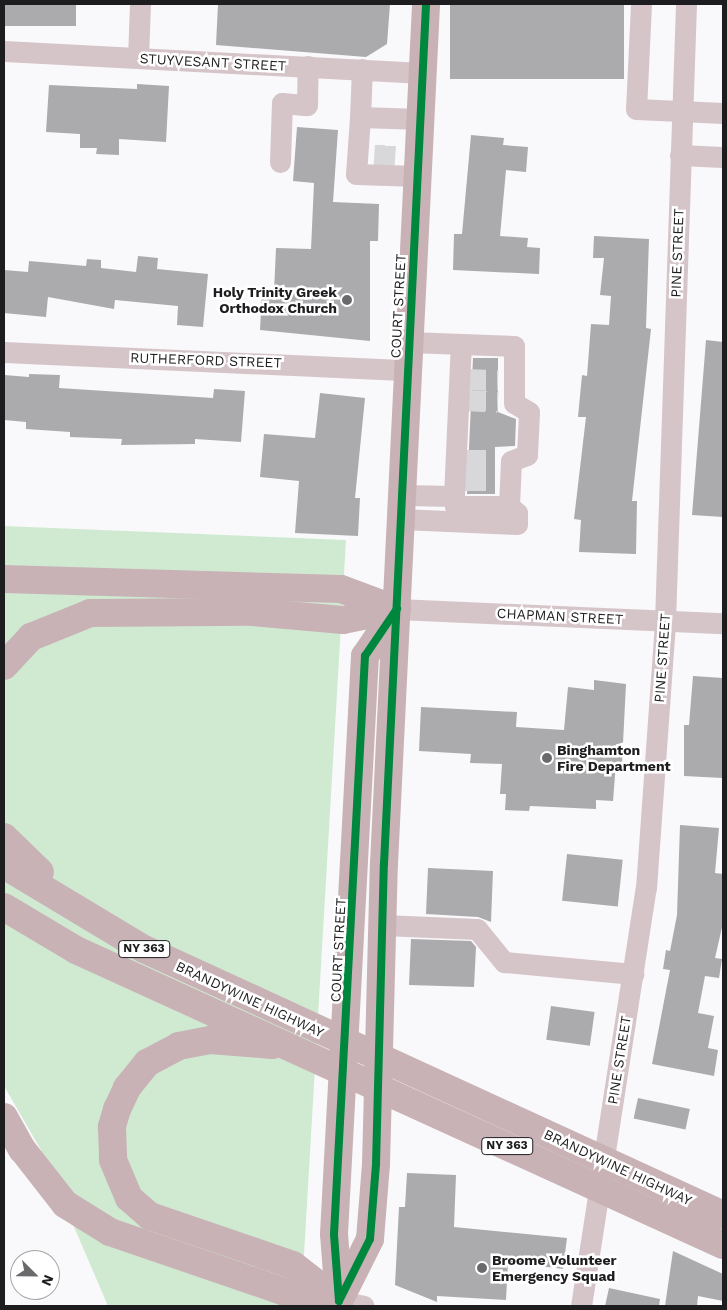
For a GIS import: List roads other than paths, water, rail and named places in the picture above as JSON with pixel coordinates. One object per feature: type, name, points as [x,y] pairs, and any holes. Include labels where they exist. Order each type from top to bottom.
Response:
[{"type":"main road","name":"COURT STREET","points":[[348,1304],[370,1239],[396,609],[426,4]]},
{"type":"main road","points":[[4,579],[341,589],[396,609]]},
{"type":"main road","name":"COURT STREET","points":[[348,1304],[334,1234],[365,656],[396,609]]},
{"type":"main road","points":[[4,666],[31,637],[90,613],[234,612],[343,620],[396,609]]},
{"type":"main road","points":[[4,837],[59,888],[178,966]]},
{"type":"main road","name":"BRANDYWINE HIGHWAY","points":[[4,865],[81,915],[178,966],[723,1215]]},
{"type":"main road","name":"BRANDYWINE HIGHWAY","points":[[4,907],[76,950],[723,1245]]},
{"type":"main road","points":[[290,1047],[210,1040],[161,1055],[127,1088],[112,1127],[113,1160],[129,1198],[150,1216],[293,1265],[348,1304]]},
{"type":"main road","points":[[4,1117],[22,1149],[66,1204],[110,1232],[286,1292],[348,1304]]},
{"type":"street","points":[[138,58],[140,4]]},
{"type":"street","points":[[641,4],[636,109],[723,113]]},
{"type":"street","name":"PINE STREET","points":[[581,1306],[646,888],[665,621],[686,4]]},
{"type":"street","name":"STUYVESANT STREET","points":[[4,51],[422,73]]},
{"type":"street","points":[[280,162],[282,103],[307,105],[308,66]]},
{"type":"street","points":[[362,69],[356,174],[384,170],[417,176]]},
{"type":"street","points":[[360,117],[386,127],[420,119]]},
{"type":"street","points":[[680,155],[723,157]]},
{"type":"street","points":[[402,507],[517,524],[516,512],[509,506],[503,470],[527,455],[529,412],[506,402],[506,381],[514,346],[409,342]]},
{"type":"street","points":[[461,344],[462,400],[459,475],[455,506],[509,506]]},
{"type":"street","name":"RUTHERFORD STREET","points":[[4,352],[408,370]]},
{"type":"street","points":[[402,507],[459,475]]},
{"type":"street","name":"CHAPMAN STREET","points":[[396,609],[723,623]]},
{"type":"street","points":[[383,926],[477,930],[504,962],[633,974]]},
{"type":"tunnel","points":[[384,166],[386,135]]},
{"type":"tunnel","points":[[465,379],[498,380]]},
{"type":"tunnel","points":[[465,400],[498,402]]},
{"type":"tunnel","points":[[465,460],[495,460]]},
{"type":"tunnel","points":[[465,480],[495,480]]},
{"type":"place","name":"Holy Trinity Greek Orthodox Church","points":[[347,300]]},
{"type":"place","name":"Binghamton Fire Department","points":[[547,758]]},
{"type":"place","name":"Broome Volunteer Emergency Squad","points":[[482,1268]]}]
